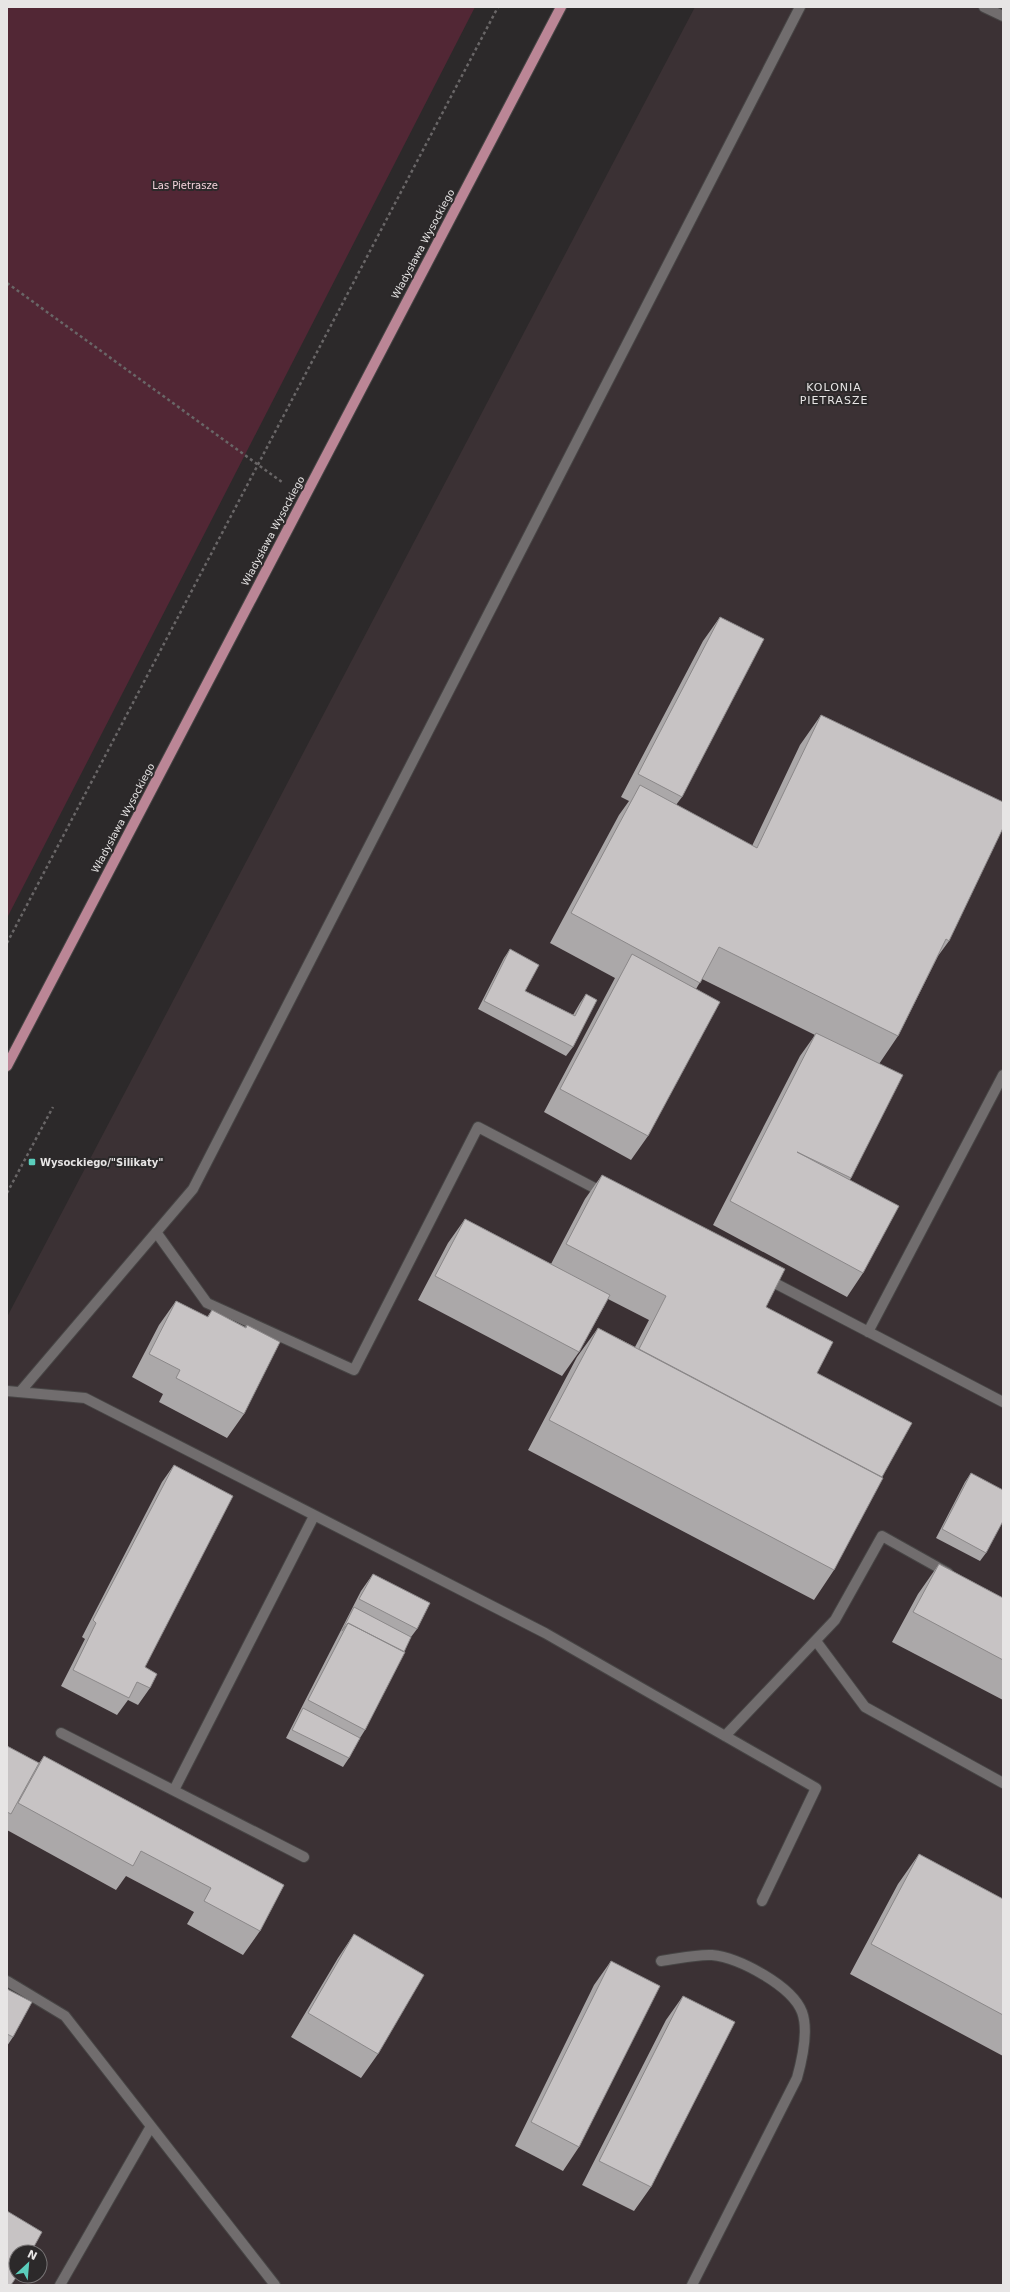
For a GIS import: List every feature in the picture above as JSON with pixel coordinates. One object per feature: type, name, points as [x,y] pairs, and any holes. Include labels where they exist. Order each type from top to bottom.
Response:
[{"type":"main road","name":"Władysława Wysockiego","points":[[7,1066],[561,7]]},
{"type":"lane","points":[[20,1392],[193,1189],[800,7]]},
{"type":"lane","points":[[984,7],[1003,16]]},
{"type":"lane","points":[[868,1332],[1003,1075]]},
{"type":"lane","points":[[156,1232],[207,1303],[354,1370],[478,1127],[611,1196]]},
{"type":"lane","points":[[757,1273],[1003,1402]]},
{"type":"lane","points":[[7,1391],[85,1398],[546,1633],[816,1788],[762,1901]]},
{"type":"lane","points":[[174,1790],[314,1516]]},
{"type":"lane","points":[[725,1736],[835,1620],[882,1536],[956,1578]]},
{"type":"lane","points":[[816,1641],[865,1707],[1003,1783]]},
{"type":"lane","points":[[61,1733],[304,1857]]},
{"type":"lane","points":[[661,1961],[713,1955],[750,1967],[788,1992],[802,2013],[805,2048],[797,2078],[692,2285]]},
{"type":"lane","points":[[7,1981],[65,2016],[150,2128],[275,2285]]},
{"type":"lane","points":[[60,2285],[150,2128]]},
{"type":"path","points":[[7,943],[259,466],[498,7]]},
{"type":"path","points":[[7,283],[304,498]]},
{"type":"path","points":[[7,1193],[53,1107]]},
{"type":"shaded area","points":[[695,7],[1003,7],[1003,2285],[7,2285],[7,1317]]},
{"type":"green space","name":"Las Pietrasze","points":[[7,7],[475,7],[7,918]]},
{"type":"building","points":[[720,617],[764,639],[682,797],[638,774]]},
{"type":"building","points":[[821,715],[1003,802],[1003,828],[949,941],[946,939],[898,1036],[719,947],[700,983],[571,913],[640,785],[757,848]]},
{"type":"building","points":[[510,949],[539,965],[525,991],[575,1016],[586,994],[597,1000],[573,1047],[484,1001]]},
{"type":"building","points":[[632,954],[720,1002],[648,1136],[560,1089]]},
{"type":"building","points":[[816,1033],[903,1075],[851,1178],[797,1152],[899,1206],[863,1273],[730,1201]]},
{"type":"building","points":[[602,1175],[785,1269],[766,1307],[833,1342],[817,1373],[912,1423],[882,1477],[639,1349],[666,1296],[566,1244]]},
{"type":"building","points":[[465,1219],[610,1295],[579,1352],[435,1276]]},
{"type":"building","points":[[176,1301],[208,1317],[212,1310],[246,1328],[247,1325],[280,1342],[244,1414],[176,1378],[180,1370],[149,1354]]},
{"type":"building","points":[[598,1328],[883,1478],[834,1570],[549,1420]]},
{"type":"building","points":[[174,1465],[233,1496],[145,1667],[157,1674],[150,1688],[137,1682],[129,1698],[73,1670],[96,1623],[93,1620]]},
{"type":"building","points":[[971,1473],[1003,1490],[1003,1521],[986,1553],[942,1529]]},
{"type":"building","points":[[939,1564],[1003,1598],[1003,1660],[913,1612]]},
{"type":"building","points":[[373,1574],[430,1603],[417,1629],[359,1599]]},
{"type":"building","points":[[354,1607],[411,1637],[404,1652],[348,1623],[342,1631]]},
{"type":"building","points":[[348,1623],[405,1652],[365,1730],[308,1700]]},
{"type":"building","points":[[303,1708],[360,1738],[349,1758],[292,1730]]},
{"type":"building","points":[[7,1746],[39,1763],[11,1814],[7,1812]]},
{"type":"building","points":[[44,1756],[284,1885],[260,1931],[204,1901],[211,1888],[141,1851],[133,1866],[18,1803]]},
{"type":"building","points":[[919,1854],[1003,1899],[1003,2015],[871,1944]]},
{"type":"building","points":[[354,1934],[424,1975],[378,2054],[308,2013]]},
{"type":"building","points":[[611,1961],[660,1986],[579,2147],[531,2122]]},
{"type":"building","points":[[7,1989],[32,2002],[13,2037],[7,2034]]},
{"type":"building","points":[[683,1996],[735,2022],[651,2187],[599,2161]]},
{"type":"building","points":[[7,2211],[42,2232],[35,2244],[8,2244],[8,2284],[12,2284],[7,2285]]},
{"type":"place","name":"Wysockiego/\"Silikaty\"","points":[[32,1162]]},
{"type":"district","name":"KOLONIA PIETRASZE","points":[[834,393]]}]
